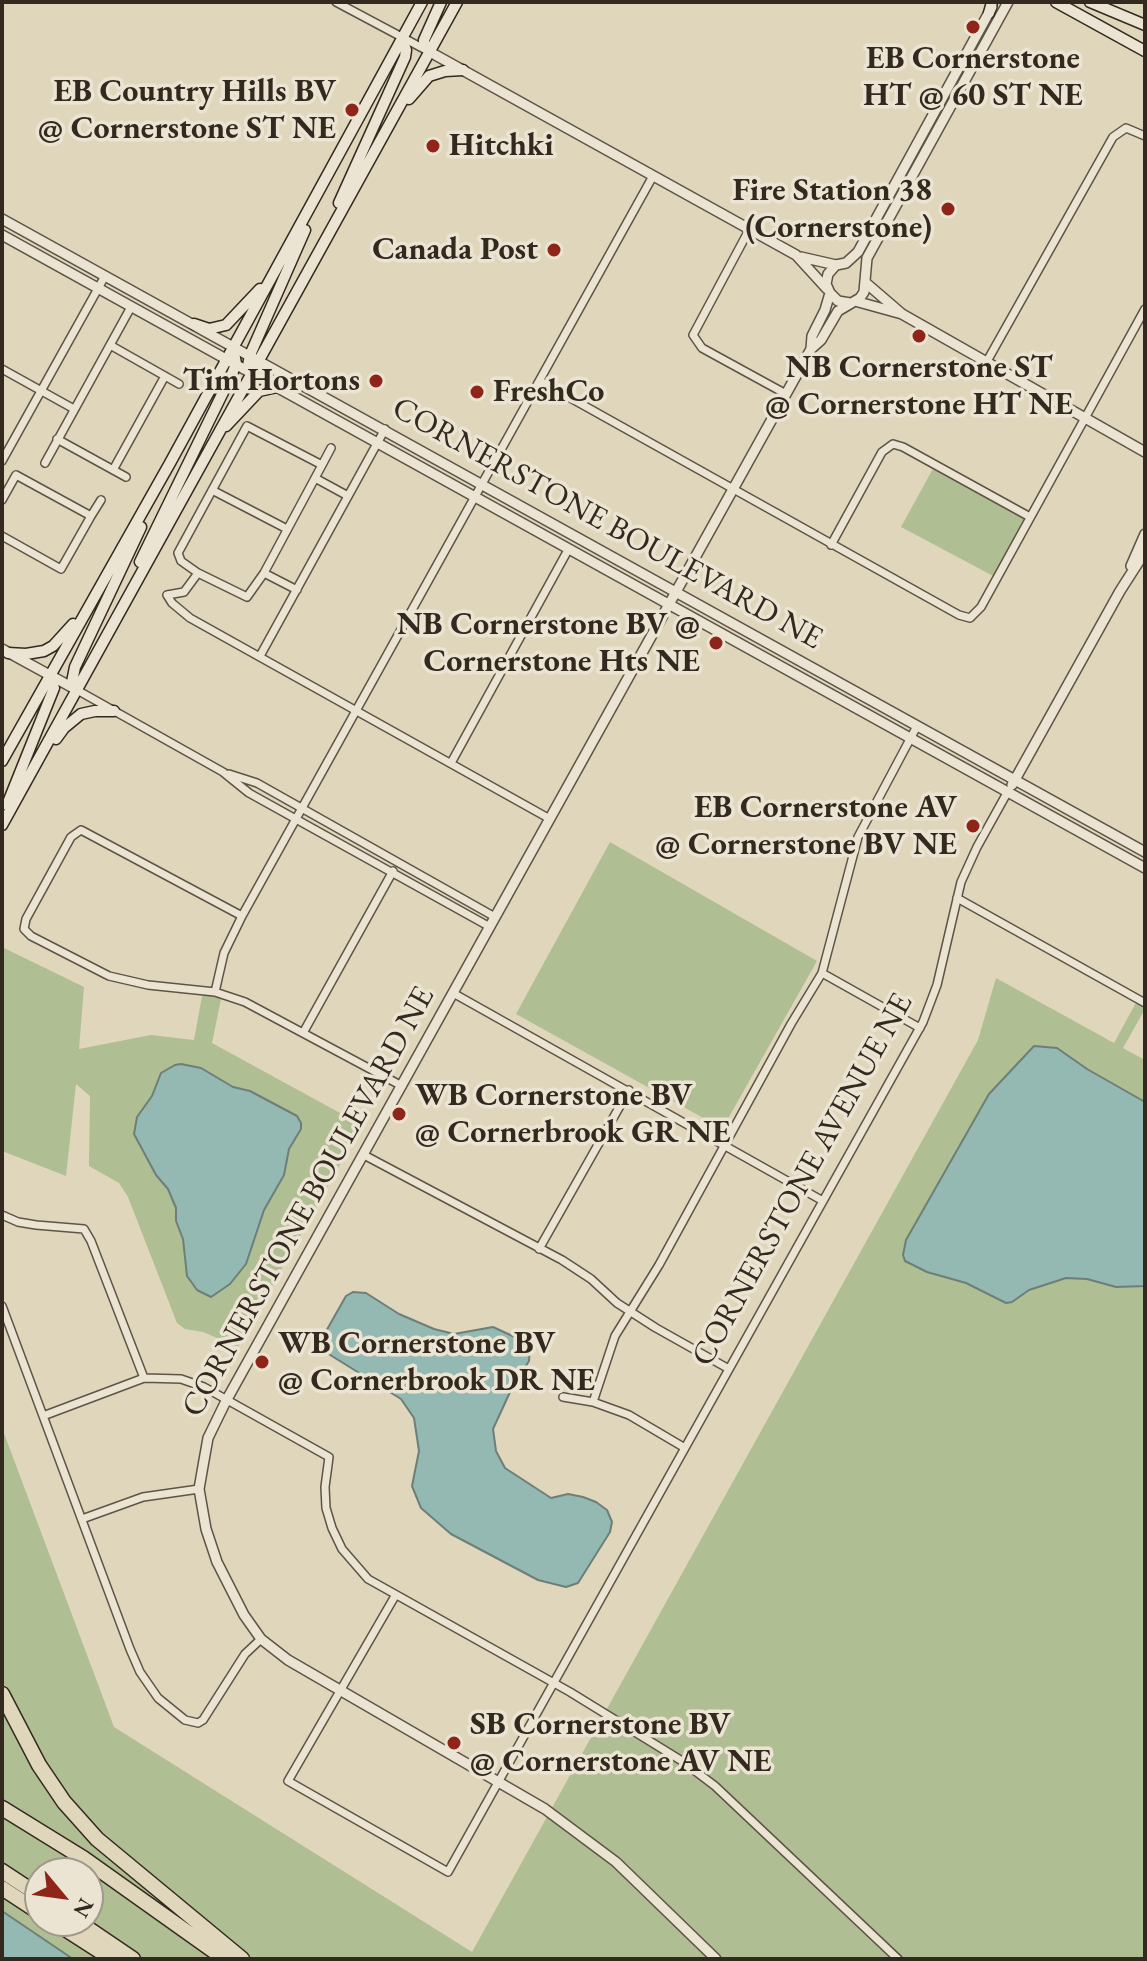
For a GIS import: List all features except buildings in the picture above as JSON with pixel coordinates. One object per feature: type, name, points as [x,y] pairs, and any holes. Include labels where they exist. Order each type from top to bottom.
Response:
[{"type":"highway","points":[[2,1694],[39,1765],[64,1802],[97,1839],[242,1959]]},
{"type":"highway","points":[[2,1808],[83,1858],[225,1959]]},
{"type":"highway","points":[[2,1871],[24,1885]]},
{"type":"highway","points":[[2,1888],[24,1902]]},
{"type":"highway","points":[[78,1937],[112,1959]]},
{"type":"highway","points":[[101,1937],[133,1959]]},
{"type":"main road","points":[[123,605],[231,361],[233,346],[422,2]]},
{"type":"main road","points":[[430,52],[424,40],[441,2]]},
{"type":"main road","points":[[2,825],[251,372],[248,366],[326,239],[457,2]]},
{"type":"main road","points":[[1056,2],[1145,51]]},
{"type":"main road","points":[[1090,2],[1145,24]]},
{"type":"main road","points":[[1109,2],[1145,24]]},
{"type":"main road","points":[[326,239],[336,209],[405,57],[402,38]]},
{"type":"main road","points":[[387,130],[429,76],[463,70]]},
{"type":"main road","points":[[254,357],[331,169]]},
{"type":"main road","points":[[194,324],[209,329],[226,325],[240,314],[276,269]]},
{"type":"main road","points":[[2,761],[231,361]]},
{"type":"main road","points":[[210,446],[253,396],[277,387]]},
{"type":"main road","points":[[77,690],[72,682],[75,667],[170,463]]},
{"type":"main road","points":[[5,651],[26,654],[44,651],[61,638],[90,604]]},
{"type":"main road","points":[[2,818],[54,688],[50,676]]},
{"type":"main road","points":[[31,773],[64,728],[76,717],[87,712],[114,711]]},
{"type":"street","points":[[336,2],[796,255],[853,264],[902,314],[1145,452]]},
{"type":"street","points":[[668,606],[811,349],[821,340],[838,311],[864,292],[867,258],[1008,2]]},
{"type":"street","points":[[811,349],[812,336],[825,310],[828,274],[858,252],[992,6]]},
{"type":"street","points":[[986,363],[1113,137],[1126,128],[1145,136]]},
{"type":"street","points":[[215,992],[224,953],[242,916],[653,176]]},
{"type":"street","name":"CORNERSTONE BOULEVARD NE","points":[[2,219],[1145,852]]},
{"type":"street","points":[[749,230],[693,335],[702,348],[786,394]]},
{"type":"street","name":"CORNERSTONE BOULEVARD NE","points":[[2,235],[1145,868]]},
{"type":"street","points":[[796,255],[838,301],[902,314]]},
{"type":"street","points":[[2,461],[105,276]]},
{"type":"street","points":[[45,463],[131,307]]},
{"type":"street","points":[[540,381],[831,545],[959,615],[970,618],[981,607],[1145,309]]},
{"type":"street","points":[[110,345],[179,384]]},
{"type":"street","points":[[2,369],[74,409]]},
{"type":"street","points":[[113,470],[165,376]]},
{"type":"street","points":[[322,465],[247,426],[178,557],[198,573],[247,597],[264,573],[287,529],[315,478],[322,465],[331,448]]},
{"type":"street","points":[[260,656],[385,429]]},
{"type":"street","points":[[57,439],[126,477]]},
{"type":"street","points":[[831,545],[882,452],[893,444],[1030,517]]},
{"type":"street","points":[[2,500],[16,475],[91,516]]},
{"type":"street","points":[[315,478],[348,496]]},
{"type":"street","points":[[212,490],[287,529]]},
{"type":"street","points":[[2,536],[61,569],[101,500]]},
{"type":"street","name":"CORNERSTONE AVENUE NE","points":[[1120,591],[1145,534]]},
{"type":"street","points":[[451,763],[568,550]]},
{"type":"street","name":"CORNERSTONE AVENUE NE","points":[[340,1690],[288,1781],[448,1872],[920,1028],[937,985],[957,898],[977,847],[1120,591],[1145,552]]},
{"type":"street","points":[[198,573],[184,592],[167,595],[190,618],[550,819]]},
{"type":"street","points":[[264,573],[297,590]]},
{"type":"street","name":"CORNERSTONE BOULEVARD NE","points":[[668,606],[226,1401],[208,1438],[199,1489],[206,1529],[217,1562],[244,1615],[261,1639],[340,1690],[545,1809],[616,1862],[716,1959]]},
{"type":"street","points":[[5,651],[223,772],[249,793],[398,862],[495,917]]},
{"type":"street","points":[[593,1402],[615,1336],[659,1265],[822,973],[858,837],[917,726]]},
{"type":"street","points":[[223,772],[257,783],[299,814],[392,873],[490,927]]},
{"type":"street","points":[[242,916],[81,830],[71,837],[24,929],[31,936],[109,976],[148,985],[215,992],[253,1006],[402,1086]]},
{"type":"street","points":[[303,1033],[398,862]]},
{"type":"street","points":[[957,898],[1145,1003]]},
{"type":"street","points":[[822,973],[920,1028]]},
{"type":"street","points":[[453,993],[823,1201]]},
{"type":"street","points":[[539,1249],[629,1090]]},
{"type":"street","points":[[364,1155],[578,1270],[630,1311],[729,1369]]},
{"type":"street","points":[[2,1215],[18,1222],[84,1229],[144,1378]]},
{"type":"street","points":[[2,1306],[140,1672],[158,1698],[185,1720],[198,1723],[203,1720],[245,1654],[261,1639]]},
{"type":"street","points":[[43,1416],[144,1378],[181,1379],[204,1387],[329,1457],[326,1508],[342,1549],[368,1579],[643,1736],[715,1786],[898,1959]]},
{"type":"street","points":[[563,1397],[593,1402],[649,1425],[685,1448]]},
{"type":"street","points":[[82,1519],[143,1497],[199,1489]]},
{"type":"street","points":[[340,1690],[395,1596]]},
{"type":"green space","points":[[935,465],[1030,517],[997,578],[901,527]]},
{"type":"green space","points":[[610,842],[817,961],[725,1124],[716,1125],[516,1014]]},
{"type":"green space","points":[[2,947],[84,987],[79,1049],[151,1035],[194,1040],[203,991],[222,994],[212,1043],[362,1125],[238,1347],[203,1332],[185,1329],[177,1323],[128,1197],[119,1183],[89,1166],[90,1096],[76,1084],[66,1176],[2,1151]]},
{"type":"green space","points":[[996,978],[1114,1043],[1138,999],[1145,1003],[1145,1009],[1123,1048],[1145,1060],[1145,1959],[73,1959],[40,1937],[104,1937],[104,1857],[24,1857],[24,1926],[2,1911],[2,1428],[114,1727],[472,1952],[978,1040]]},
{"type":"water","points":[[1034,1046],[1057,1048],[1145,1102],[1145,1286],[1116,1287],[1087,1279],[1066,1278],[1029,1290],[1006,1303],[966,1283],[927,1272],[905,1261],[906,1240],[989,1094]]},
{"type":"water","points":[[181,1064],[201,1068],[233,1087],[250,1091],[297,1116],[301,1123],[301,1129],[289,1149],[284,1175],[264,1210],[246,1264],[230,1284],[211,1297],[197,1290],[187,1276],[176,1208],[168,1189],[156,1175],[134,1134],[137,1117],[152,1096],[161,1073]]},
{"type":"water","points":[[353,1292],[366,1293],[399,1314],[434,1329],[454,1334],[493,1327],[530,1348],[529,1361],[493,1429],[496,1451],[505,1468],[551,1498],[568,1494],[583,1497],[607,1510],[612,1522],[610,1532],[578,1583],[566,1587],[538,1580],[451,1534],[421,1508],[412,1486],[419,1451],[414,1418],[401,1399],[327,1353],[325,1333],[346,1296]]},
{"type":"water","points":[[2,1911],[24,1926],[24,1937],[40,1937],[73,1959],[2,1959]]},
{"type":"place","name":"EB Cornerstone HT @ 60 ST NE","points":[[973,27]]},
{"type":"place","name":"EB Country Hills BV @ Cornerstone ST NE","points":[[352,110]]},
{"type":"place","name":"Hitchki","points":[[433,146]]},
{"type":"place","name":"Fire Station 38 (Cornerstone)","points":[[948,209]]},
{"type":"place","name":"Canada Post","points":[[554,250]]},
{"type":"place","name":"NB Cornerstone ST @ Cornerstone HT NE","points":[[919,336]]},
{"type":"place","name":"Tim Hortons","points":[[376,381]]},
{"type":"place","name":"FreshCo","points":[[477,392]]},
{"type":"place","name":"NB Cornerstone BV @ Cornerstone Hts NE","points":[[716,643]]},
{"type":"place","name":"EB Cornerstone AV @ Cornerstone BV NE","points":[[973,826]]},
{"type":"place","name":"WB Cornerstone BV @ Cornerbrook GR NE","points":[[399,1114]]},
{"type":"place","name":"WB Cornerstone BV @ Cornerbrook DR NE","points":[[262,1362]]},
{"type":"place","name":"SB Cornerstone BV @ Cornerstone AV NE","points":[[454,1743]]}]
